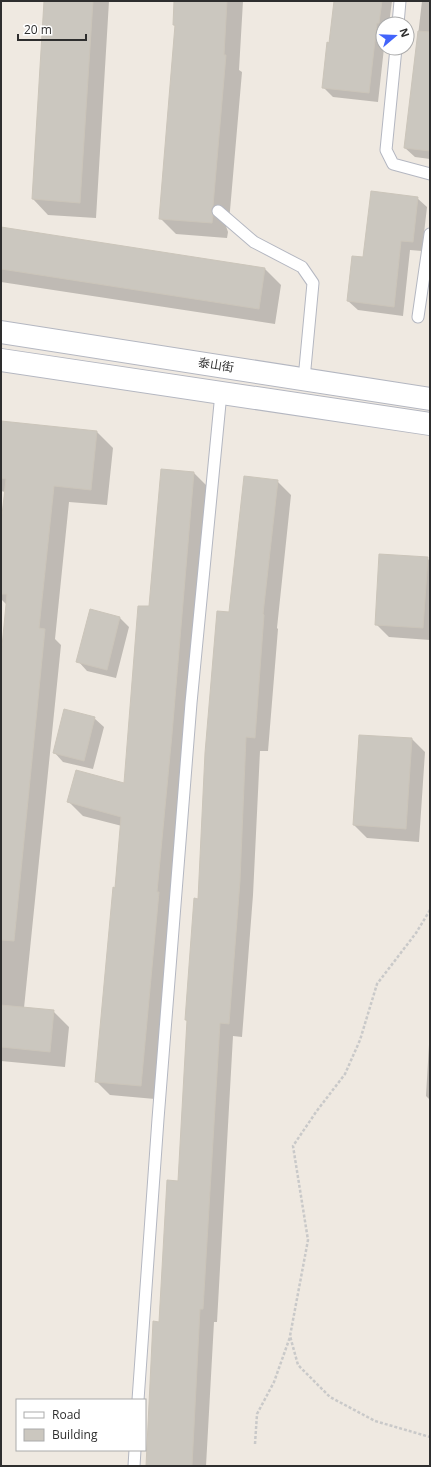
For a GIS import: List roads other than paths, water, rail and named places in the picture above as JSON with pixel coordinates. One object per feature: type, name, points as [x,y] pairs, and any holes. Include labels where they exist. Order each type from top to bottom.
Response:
[{"type":"main road","name":"泰山街","points":[[1,332],[430,399]]},
{"type":"main road","points":[[1,360],[430,424]]},
{"type":"lane","points":[[399,16],[400,1]]},
{"type":"lane","points":[[395,56],[386,150],[393,164],[430,174]]},
{"type":"lane","points":[[218,211],[254,242],[302,267],[313,283],[304,379]]},
{"type":"lane","points":[[418,317],[430,234]]},
{"type":"lane","points":[[138,1399],[190,718],[220,393]]},
{"type":"lane","points":[[134,1466],[135,1451]]}]
